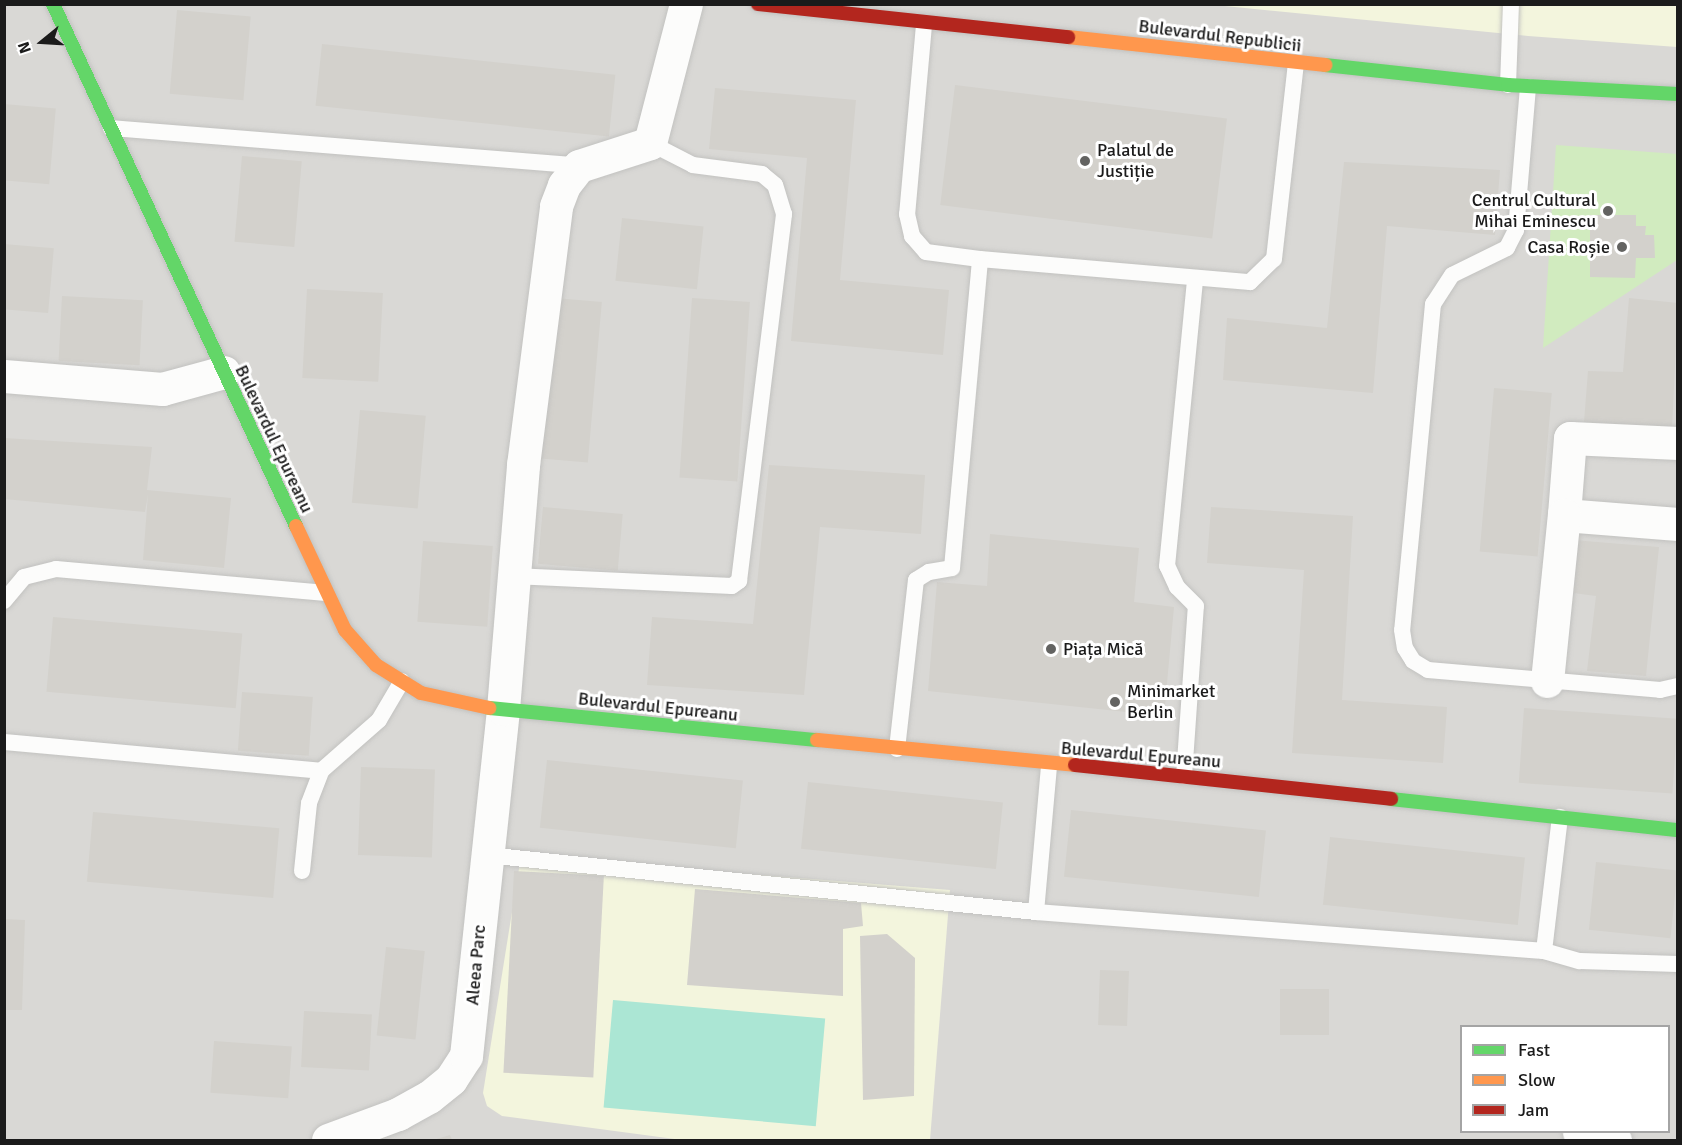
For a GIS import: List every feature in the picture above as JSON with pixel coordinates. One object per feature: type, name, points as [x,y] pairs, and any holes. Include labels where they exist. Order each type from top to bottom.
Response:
[{"type":"main road","name":"Bulevardul Epureanu","points":[[53,4],[345,630],[376,665],[421,693],[450,701],[503,709],[1048,765],[1184,776],[1677,830]]},
{"type":"main road","name":"Bulevardul Republicii","points":[[758,4],[924,25],[1528,87],[1677,94]]},
{"type":"street","points":[[579,166],[650,143],[686,4]]},
{"type":"street","name":"Aleea Parc","points":[[328,1140],[398,1114],[429,1097],[451,1079],[466,1056],[503,709],[523,465],[556,206],[564,184],[579,166]]},
{"type":"street","points":[[4,376],[162,388],[224,372]]},
{"type":"street","points":[[1547,681],[1570,438],[1677,443]]},
{"type":"street","points":[[1563,515],[1677,524]]},
{"type":"street","points":[[1587,1133],[1615,1140]]},
{"type":"lane","points":[[1508,85],[1511,4]]},
{"type":"lane","points":[[924,25],[907,214],[912,236],[926,252],[980,259],[1250,282],[1274,260],[1296,64]]},
{"type":"lane","points":[[1528,87],[1516,230],[1507,248],[1452,275],[1433,304],[1402,630],[1405,648],[1413,662],[1428,670],[1660,690],[1677,686]]},
{"type":"lane","points":[[111,128],[579,166]]},
{"type":"lane","points":[[513,576],[732,586],[739,580],[784,214],[775,185],[762,174],[693,165],[650,143]]},
{"type":"lane","points":[[897,749],[916,580],[929,572],[952,568],[980,259]]},
{"type":"lane","points":[[1184,776],[1196,606],[1177,587],[1167,566],[1195,279]]},
{"type":"lane","points":[[4,601],[24,577],[56,569],[326,593]]},
{"type":"lane","points":[[302,871],[309,803],[321,771],[379,720],[402,681]]},
{"type":"lane","points":[[4,742],[321,771]]},
{"type":"lane","points":[[1036,912],[1048,765]]},
{"type":"lane","points":[[1544,951],[1560,817]]},
{"type":"lane","points":[[486,855],[1036,912],[1544,951],[1580,961],[1677,964]]},
{"type":"shaded area","points":[[5,5],[1677,5],[1677,1140],[5,1140]]},
{"type":"shaded area","points":[[1215,5],[1677,5],[1677,47],[1528,36]]},
{"type":"shaded area","points":[[521,856],[950,890],[930,1140],[682,1140],[502,1116],[487,1106],[483,1093]]},
{"type":"green space","points":[[1556,145],[1677,154],[1677,260],[1543,348]]},
{"type":"green space","points":[[613,1000],[825,1019],[816,1126],[604,1108]]},
{"type":"building","points":[[177,10],[251,16],[243,100],[170,94]]},
{"type":"building","points":[[322,44],[615,75],[609,136],[316,106]]},
{"type":"building","name":"Palatul de Justiție","points":[[955,85],[1227,118],[1212,238],[940,205]]},
{"type":"building","points":[[715,88],[856,100],[840,280],[949,290],[943,355],[791,341],[807,158],[709,149]]},
{"type":"building","points":[[4,104],[56,109],[49,184],[4,180]]},
{"type":"building","points":[[242,156],[302,161],[294,247],[235,242]]},
{"type":"building","points":[[1344,162],[1500,170],[1495,235],[1387,226],[1373,393],[1223,380],[1227,318],[1327,328]]},
{"type":"building","name":"Casa Roșie","points":[[1590,215],[1636,215],[1636,226],[1646,226],[1645,235],[1654,235],[1655,258],[1636,258],[1635,278],[1590,277]]},
{"type":"building","points":[[622,218],[704,227],[697,289],[615,281]]},
{"type":"building","points":[[4,244],[54,248],[48,313],[4,309]]},
{"type":"building","points":[[307,289],[383,293],[378,382],[302,378]]},
{"type":"building","points":[[62,296],[143,300],[139,365],[59,361]]},
{"type":"building","points":[[555,298],[602,302],[588,462],[541,458]]},
{"type":"building","points":[[692,298],[750,302],[737,482],[679,478]]},
{"type":"building","points":[[1629,298],[1678,303],[1672,429],[1584,422],[1588,371],[1623,372]]},
{"type":"building","points":[[1494,388],[1552,393],[1537,556],[1480,551]]},
{"type":"building","points":[[360,410],[426,416],[418,508],[352,503]]},
{"type":"building","points":[[4,438],[152,447],[147,490],[231,498],[224,568],[143,560],[148,494],[145,512],[4,499]]},
{"type":"building","points":[[769,465],[925,475],[921,534],[820,527],[804,695],[647,685],[652,617],[753,624]]},
{"type":"building","points":[[543,507],[623,514],[618,571],[538,564]]},
{"type":"building","points":[[1211,507],[1353,516],[1342,700],[1447,707],[1443,763],[1292,753],[1304,570],[1207,563]]},
{"type":"building","name":"Piața Mică","points":[[990,534],[1139,548],[1134,602],[1174,607],[1164,716],[928,691],[937,582],[987,586]]},
{"type":"building","points":[[1573,540],[1659,547],[1646,676],[1587,671],[1596,596],[1566,592]]},
{"type":"building","points":[[423,541],[493,546],[487,627],[417,622]]},
{"type":"building","points":[[53,617],[242,634],[236,708],[46,692]]},
{"type":"building","points":[[242,692],[313,697],[309,756],[238,751]]},
{"type":"building","points":[[1524,708],[1678,719],[1672,794],[1519,783]]},
{"type":"building","points":[[547,760],[743,781],[736,848],[540,828]]},
{"type":"building","points":[[361,767],[435,770],[432,858],[358,855]]},
{"type":"building","points":[[808,782],[1003,802],[996,869],[801,849]]},
{"type":"building","points":[[1071,810],[1266,830],[1259,897],[1064,877]]},
{"type":"building","points":[[93,812],[279,828],[273,898],[87,882]]},
{"type":"building","points":[[1330,837],[1525,857],[1518,925],[1323,905]]},
{"type":"building","points":[[1596,862],[1678,871],[1670,938],[1589,930]]},
{"type":"building","points":[[514,871],[604,876],[593,1077],[503,1073]]},
{"type":"building","points":[[695,889],[861,903],[863,926],[843,929],[843,996],[687,985]]},
{"type":"building","points":[[4,919],[25,920],[22,1010],[4,1010]]},
{"type":"building","points":[[887,934],[915,958],[914,1096],[863,1100],[860,936]]},
{"type":"building","points":[[386,947],[425,951],[415,1040],[377,1036]]},
{"type":"building","points":[[1100,970],[1129,971],[1127,1026],[1098,1025]]},
{"type":"building","points":[[1280,989],[1329,989],[1329,1035],[1280,1035]]},
{"type":"building","points":[[304,1011],[372,1015],[369,1070],[301,1067]]},
{"type":"building","points":[[214,1041],[292,1046],[288,1098],[210,1093]]},
{"type":"building","points":[[450,1135],[452,1140],[433,1140]]},
{"type":"traffic: fast","points":[[53,4],[296,526]]},
{"type":"traffic: fast","points":[[1325,65],[1508,85],[1678,94]]},
{"type":"traffic: fast","points":[[489,708],[817,740]]},
{"type":"traffic: fast","points":[[1391,799],[1678,830]]},
{"type":"traffic: slow","points":[[1068,37],[1325,65]]},
{"type":"traffic: slow","points":[[296,526],[345,630],[376,665],[421,693],[489,708]]},
{"type":"traffic: slow","points":[[817,740],[1075,765]]},
{"type":"traffic: jam","points":[[758,4],[1068,37]]},
{"type":"traffic: jam","points":[[1075,765],[1391,799]]},
{"type":"place","name":"Palatul de Justiție","points":[[1085,161]]},
{"type":"place","name":"Centrul Cultural Mihai Eminescu","points":[[1608,211]]},
{"type":"place","name":"Casa Roșie","points":[[1622,247]]},
{"type":"place","name":"Piața Mică","points":[[1051,649]]},
{"type":"place","name":"Minimarket Berlin","points":[[1115,702]]}]
